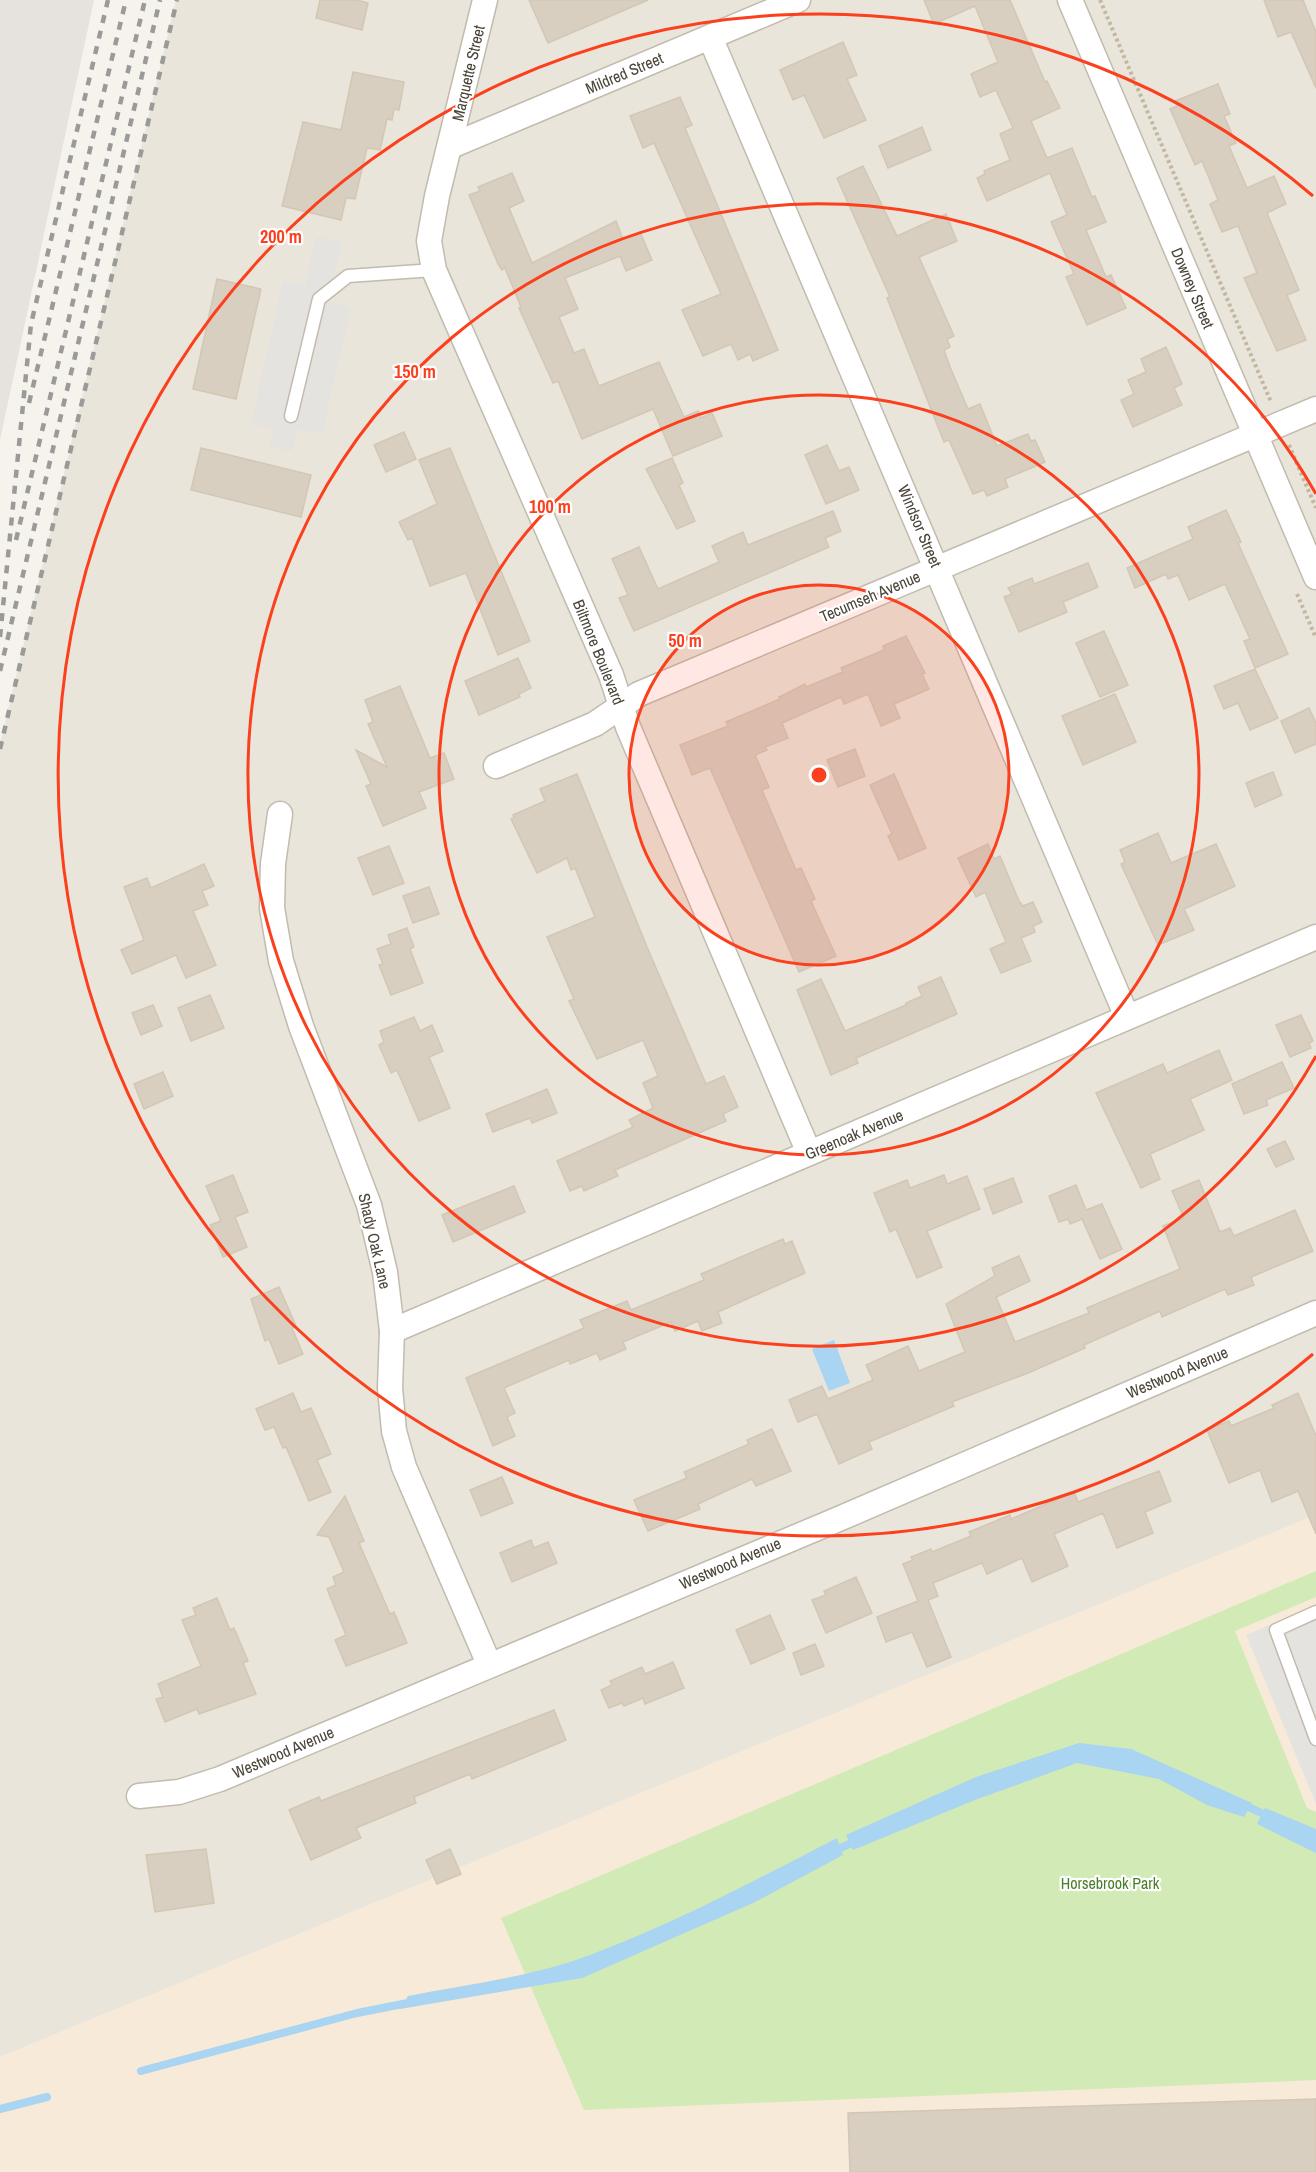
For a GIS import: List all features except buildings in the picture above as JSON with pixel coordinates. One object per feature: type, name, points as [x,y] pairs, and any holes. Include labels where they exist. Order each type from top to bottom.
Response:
[{"type":"street","name":"Marquette Street","points":[[451,146],[485,0]]},
{"type":"street","name":"Mildred Street","points":[[451,146],[798,0]]},
{"type":"street","name":"Downey Street","points":[[1070,0],[1316,577]]},
{"type":"street","name":"Windsor Street","points":[[710,37],[938,568],[1127,1017]]},
{"type":"street","name":"Biltmore Boulevard","points":[[451,146],[436,196],[429,241],[434,270],[611,675],[621,706],[808,1153]]},
{"type":"street","name":"Tecumseh Avenue","points":[[496,766],[595,724],[639,694],[1316,409]]},
{"type":"street","name":"Shady Oak Lane","points":[[280,814],[273,864],[272,908],[280,961],[301,1026],[369,1205],[385,1272],[392,1331],[390,1388],[394,1431],[404,1467],[489,1664]]},
{"type":"street","name":"Greenoak Avenue","points":[[392,1331],[1316,936]]},
{"type":"street","name":"Westwood Avenue","points":[[139,1796],[179,1792],[220,1779],[489,1664],[834,1521],[1316,1313]]},
{"type":"lane","points":[[291,416],[319,299],[348,276],[434,270]]},
{"type":"lane","points":[[1316,1612],[1276,1630],[1316,1739]]},
{"type":"path","points":[[1100,0],[1316,507]]},
{"type":"shaded area","points":[[0,0],[94,0],[0,440]]},
{"type":"shaded area","points":[[176,0],[1316,0],[1316,1515],[0,2057],[0,744]]},
{"type":"shaded area","points":[[316,236],[342,242],[328,301],[351,307],[322,434],[298,429],[292,452],[269,447],[273,428],[251,423],[283,281],[305,286]]},
{"type":"shaded area","points":[[1316,1515],[1316,2172],[0,2172],[0,2057]]},
{"type":"shaded area","points":[[1316,1605],[1316,1804],[1246,1635]]},
{"type":"green space","name":"Horsebrook Park","points":[[1316,1571],[1316,1597],[1235,1631],[1307,1808],[1316,1812],[1316,2080],[584,2110],[501,1918]]},
{"type":"water","points":[[834,1340],[850,1383],[829,1391],[812,1349]]},
{"type":"water","points":[[1079,1743],[1131,1749],[1252,1803],[1244,1817],[1207,1805],[1159,1779],[1077,1763],[975,1800],[853,1850],[846,1835],[976,1777]]},
{"type":"water","points":[[1265,1808],[1316,1829],[1316,1853],[1257,1824]]},
{"type":"water","points":[[837,1838],[843,1855],[753,1903],[582,1978],[400,2009],[408,1996],[546,1969],[622,1943],[746,1885]]},
{"type":"waterway","points":[[1240,1803],[1270,1817]]},
{"type":"waterway","points":[[833,1852],[857,1840]]},
{"type":"waterway","points":[[141,2071],[357,2013],[413,2002]]},
{"type":"waterway","points":[[0,2109],[47,2097]]},
{"type":"railway","points":[[0,637],[31,324],[108,0]]},
{"type":"railway","points":[[29,403],[126,0]]},
{"type":"railway","points":[[16,540],[145,0]]},
{"type":"railway","points":[[0,671],[160,0]]},
{"type":"railway","points":[[0,749],[177,0]]}]
